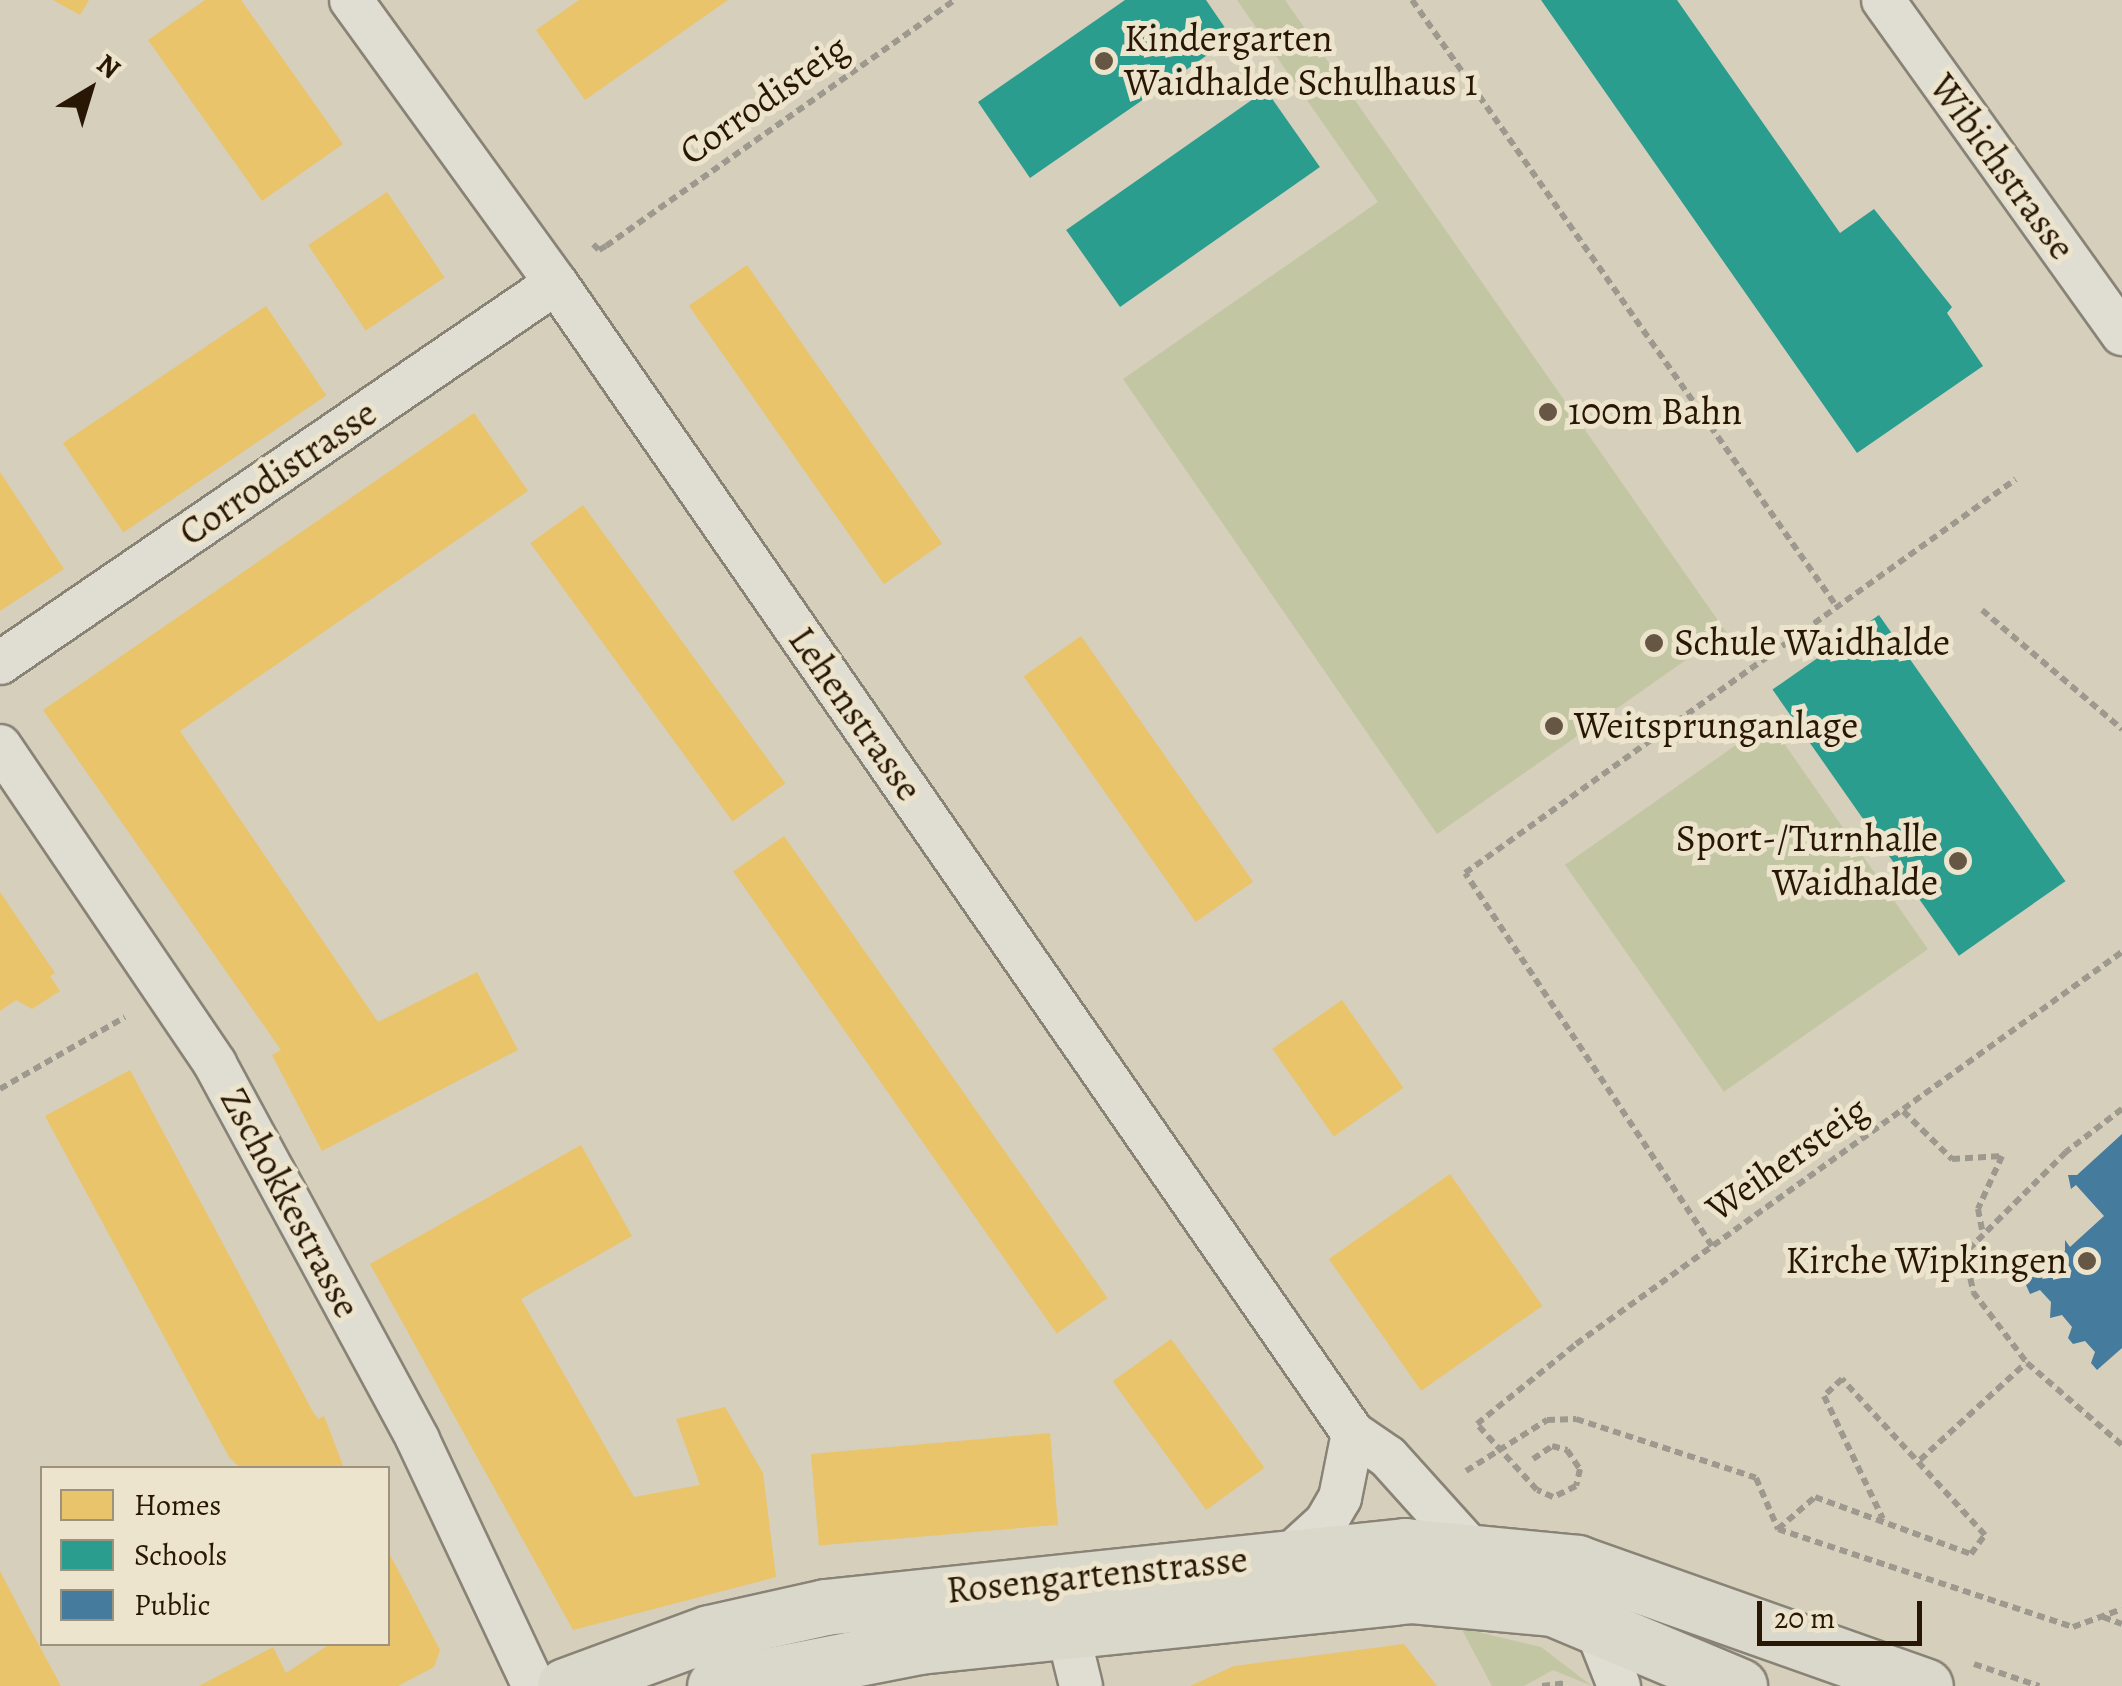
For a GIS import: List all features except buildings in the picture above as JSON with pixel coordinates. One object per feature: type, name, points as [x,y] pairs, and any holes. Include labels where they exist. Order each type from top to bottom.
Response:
[{"type":"main road","name":"Rosengartenstrasse","points":[[565,1686],[709,1634],[825,1608],[1290,1555],[1470,1548],[1564,1560],[1638,1582],[1925,1686]]},
{"type":"main road","name":"Rosengartenstrasse","points":[[715,1686],[843,1656],[1412,1595],[1518,1602],[1593,1620],[1732,1685]]},
{"type":"street","name":"Lehenstrasse","points":[[351,0],[556,282],[1353,1434],[1388,1457],[1470,1548]]},
{"type":"street","name":"Wibichstrasse","points":[[1883,0],[2122,334]]},
{"type":"street","name":"Corrodistrasse","points":[[0,662],[556,282]]},
{"type":"street","name":"Zschokkestrasse","points":[[0,746],[215,1064],[418,1440],[534,1686]]},
{"type":"street","points":[[1290,1555],[1326,1522],[1340,1498],[1353,1434]]},
{"type":"street","points":[[1593,1620],[1619,1686]]},
{"type":"street","points":[[1067,1629],[1081,1686]]},
{"type":"path","name":"Corrodisteig","points":[[606,246],[956,0]]},
{"type":"path","points":[[1412,0],[1837,607]]},
{"type":"path","points":[[1712,1246],[1465,874],[2016,480]]},
{"type":"path","points":[[1982,610],[2122,729]]},
{"type":"path","name":"Weihersteig","points":[[1499,1450],[1477,1424],[1487,1414],[1712,1246],[2122,952]]},
{"type":"path","points":[[0,1088],[134,1012]]},
{"type":"path","points":[[2122,1109],[1982,1231],[1965,1253],[1972,1292],[2026,1363],[2122,1445]]},
{"type":"path","points":[[1903,1111],[1952,1159],[2002,1156],[1978,1209],[1982,1231]]},
{"type":"path","points":[[1920,1460],[2026,1363]]},
{"type":"path","points":[[1778,1529],[1814,1497],[1971,1554],[1986,1536],[1842,1379],[1824,1396],[1882,1520]]},
{"type":"path","points":[[1451,1481],[1546,1420],[1576,1419],[1756,1478],[1778,1529],[2073,1628],[2122,1609]]},
{"type":"path","points":[[1499,1450],[1545,1494],[1562,1496],[1576,1486],[1580,1469],[1568,1450],[1552,1446],[1533,1459]]},
{"type":"path","points":[[2102,1617],[2122,1624]]},
{"type":"path","points":[[1542,1686],[1571,1686]]},
{"type":"green space","points":[[1237,0],[1285,0],[1726,632],[1437,834],[1123,379],[1378,202]]},
{"type":"green space","points":[[1769,722],[1928,949],[1724,1092],[1565,865]]},
{"type":"green space","points":[[1461,1628],[1541,1647],[1592,1686],[1553,1670],[1524,1686],[1492,1686]]},
{"type":"place","name":"Kindergarten Waidhalde Schulhaus 1","points":[[1104,61]]},
{"type":"place","name":"100m Bahn","points":[[1548,412]]},
{"type":"place","name":"Schule Waidhalde","points":[[1654,643]]},
{"type":"place","name":"Weitsprunganlage","points":[[1554,726]]},
{"type":"place","name":"Sport-/Turnhalle Waidhalde","points":[[1958,861]]},
{"type":"place","name":"Kirche Wipkingen","points":[[2087,1261]]}]
